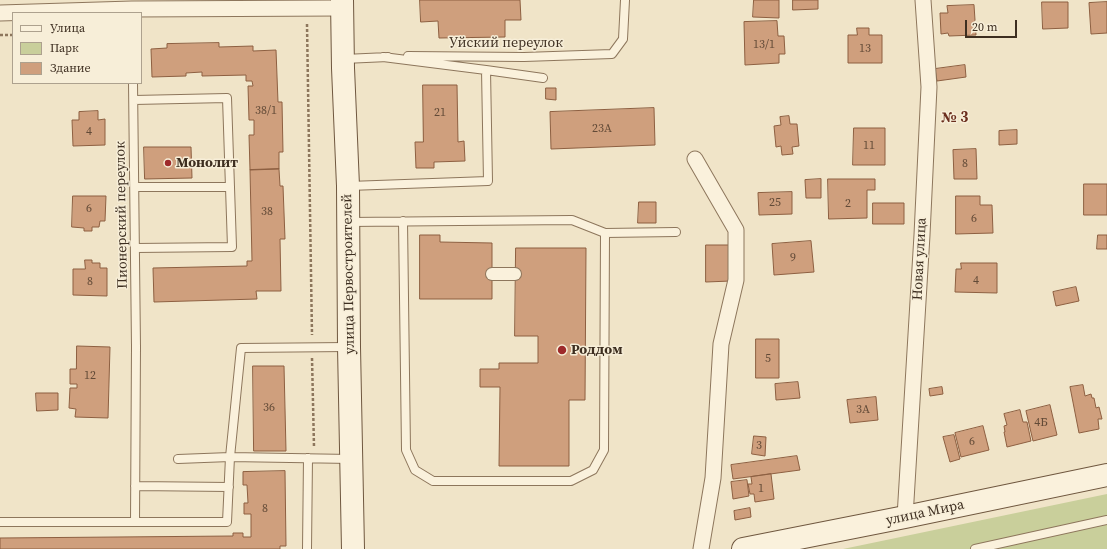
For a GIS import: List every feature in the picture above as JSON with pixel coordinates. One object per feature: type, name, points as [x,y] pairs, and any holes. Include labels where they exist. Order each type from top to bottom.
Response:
[{"type":"main road","name":"улица Первостроителей","points":[[342,4],[348,186],[349,347],[353,549]]},
{"type":"main road","name":"улица Мира","points":[[743,549],[905,518],[1107,475]]},
{"type":"street","name":"Новая улица","points":[[905,518],[922,235],[929,87],[923,0]]},
{"type":"street","points":[[0,12],[307,8],[342,4]]},
{"type":"street","points":[[695,159],[736,230],[736,280],[721,344],[713,478],[701,549]]},
{"type":"street","points":[[492,274],[515,274]]},
{"type":"lane","name":"Уйский переулок","points":[[343,59],[413,56],[524,57],[612,54],[623,39],[625,0]]},
{"type":"lane","points":[[383,57],[543,78]]},
{"type":"lane","points":[[348,186],[488,181],[486,70]]},
{"type":"lane","name":"Пионерский переулок","points":[[133,84],[136,248],[135,522]]},
{"type":"lane","points":[[134,100],[227,98],[232,247],[136,248]]},
{"type":"lane","points":[[135,187],[230,186]]},
{"type":"lane","points":[[348,222],[572,220],[604,233],[676,232]]},
{"type":"lane","points":[[403,221],[406,450],[415,470],[434,481],[571,481],[594,470],[604,450],[604,233]]},
{"type":"lane","points":[[0,522],[227,522],[230,457],[241,348],[349,347]]},
{"type":"lane","points":[[178,459],[230,457],[351,459]]},
{"type":"lane","points":[[307,549],[311,458]]},
{"type":"lane","points":[[136,486],[229,487]]},
{"type":"lane","points":[[975,549],[992,547],[1107,520]]},
{"type":"path","points":[[307,8],[312,347],[311,458]]},
{"type":"path","points":[[0,35],[12,35]]},
{"type":"green space","points":[[1107,494],[1107,549],[843,549]]},
{"type":"building","points":[[420,0],[520,0],[521,20],[505,20],[505,37],[439,38],[438,21],[421,22]]},
{"type":"building","points":[[754,0],[779,0],[779,18],[753,17]]},
{"type":"building","points":[[793,0],[818,0],[818,9],[793,10]]},
{"type":"building","points":[[1042,2],[1068,2],[1068,28],[1043,29]]},
{"type":"building","points":[[1107,2],[1107,33],[1091,34],[1089,3]]},
{"type":"building","points":[[974,5],[976,35],[949,36],[948,33],[941,34],[940,13],[948,13],[947,6]]},
{"type":"building","points":[[777,21],[778,36],[784,36],[785,54],[779,54],[779,63],[745,65],[744,22]]},
{"type":"building","points":[[857,28],[869,28],[869,35],[882,35],[882,63],[848,63],[848,35],[857,35]]},
{"type":"building","points":[[219,43],[219,47],[253,46],[253,51],[276,50],[278,102],[282,102],[283,152],[279,152],[279,169],[250,170],[249,135],[254,135],[254,120],[249,120],[248,86],[253,86],[252,81],[246,81],[246,75],[202,76],[202,72],[186,73],[186,76],[152,77],[151,49],[167,48],[167,44]]},
{"type":"building","points":[[965,65],[966,77],[937,81],[935,69]]},
{"type":"building","points":[[423,85],[457,85],[458,142],[464,141],[465,161],[434,162],[434,168],[416,168],[415,142],[423,142]]},
{"type":"building","points":[[546,88],[556,88],[556,100],[546,99]]},
{"type":"building","points":[[654,108],[655,145],[551,149],[550,112]]},
{"type":"building","points":[[98,111],[98,120],[105,119],[105,145],[73,146],[72,120],[79,120],[79,112]]},
{"type":"building","points":[[789,116],[790,124],[797,124],[799,146],[792,147],[793,154],[782,155],[781,146],[776,147],[774,126],[781,125],[780,117]]},
{"type":"building","points":[[854,128],[885,128],[885,165],[853,165]]},
{"type":"building","points":[[1017,130],[1017,144],[999,145],[999,131]]},
{"type":"building","name":"Монолит","points":[[144,147],[191,147],[192,178],[145,179]]},
{"type":"building","points":[[976,149],[977,179],[954,179],[953,150]]},
{"type":"building","points":[[279,169],[280,186],[283,186],[285,239],[280,239],[281,291],[256,291],[257,299],[154,302],[153,268],[247,266],[247,261],[252,261],[250,170]]},
{"type":"building","points":[[821,179],[821,198],[806,198],[805,180]]},
{"type":"building","points":[[828,179],[875,179],[875,190],[867,190],[867,218],[829,219]]},
{"type":"building","points":[[1084,184],[1107,184],[1107,215],[1084,215]]},
{"type":"building","points":[[792,192],[792,214],[759,215],[758,193]]},
{"type":"building","points":[[73,196],[106,196],[105,221],[100,221],[99,227],[92,227],[92,231],[84,231],[84,228],[72,227]]},
{"type":"building","points":[[956,196],[980,196],[980,205],[992,205],[993,233],[956,234]]},
{"type":"building","points":[[639,202],[656,202],[656,223],[638,223]]},
{"type":"building","points":[[873,203],[904,203],[904,224],[873,224]]},
{"type":"building","points":[[420,235],[440,235],[440,242],[492,243],[492,299],[420,299]]},
{"type":"building","points":[[1098,235],[1107,235],[1107,249],[1097,249]]},
{"type":"building","points":[[811,241],[814,272],[774,275],[772,244]]},
{"type":"building","points":[[706,245],[731,245],[731,281],[706,282]]},
{"type":"building","name":"Роддом","points":[[516,248],[586,248],[585,400],[569,400],[569,466],[499,466],[500,387],[480,387],[480,369],[499,369],[499,363],[538,363],[538,336],[515,336]]},
{"type":"building","points":[[85,260],[92,260],[92,263],[100,263],[100,268],[107,268],[107,296],[73,295],[73,269],[85,269]]},
{"type":"building","points":[[961,263],[997,263],[997,293],[955,292],[956,269],[961,269]]},
{"type":"building","points":[[1076,287],[1079,301],[1056,306],[1053,292]]},
{"type":"building","points":[[756,339],[779,339],[779,378],[756,378]]},
{"type":"building","points":[[77,346],[110,347],[108,418],[75,417],[76,409],[69,408],[70,388],[77,388],[77,384],[70,384],[70,369],[76,369]]},
{"type":"building","points":[[253,366],[284,366],[286,451],[254,451]]},
{"type":"building","points":[[798,382],[800,398],[776,400],[775,384]]},
{"type":"building","points":[[1083,385],[1085,396],[1091,394],[1092,398],[1094,398],[1096,408],[1099,407],[1102,419],[1098,419],[1099,429],[1079,433],[1070,387]]},
{"type":"building","points":[[942,387],[943,394],[930,396],[929,389]]},
{"type":"building","points":[[36,393],[58,393],[58,410],[37,411]]},
{"type":"building","points":[[876,397],[878,420],[850,423],[847,400]]},
{"type":"building","points":[[1050,405],[1057,435],[1033,441],[1026,411]]},
{"type":"building","points":[[1020,410],[1023,422],[1027,422],[1031,441],[1007,447],[1004,426],[1007,425],[1004,414]]},
{"type":"building","points":[[983,426],[989,450],[961,457],[955,433]]},
{"type":"building","points":[[954,435],[960,459],[950,462],[943,437]]},
{"type":"building","points":[[754,436],[766,437],[765,456],[752,454]]},
{"type":"building","points":[[797,456],[800,470],[733,479],[731,465]]},
{"type":"building","points":[[285,471],[286,546],[280,546],[280,549],[0,549],[0,538],[233,536],[233,533],[243,533],[243,537],[251,537],[251,514],[244,514],[244,503],[248,503],[247,485],[243,485],[243,472]]},
{"type":"building","points":[[771,474],[774,499],[755,502],[754,494],[750,494],[748,484],[752,484],[751,477]]},
{"type":"building","points":[[747,480],[749,496],[733,499],[731,482]]},
{"type":"building","points":[[750,508],[751,517],[735,520],[734,511]]},
{"type":"place","name":"Монолит","points":[[168,163]]},
{"type":"place","name":"Роддом","points":[[562,350]]},
{"type":"district","name":"№ 3","points":[[955,118]]}]
